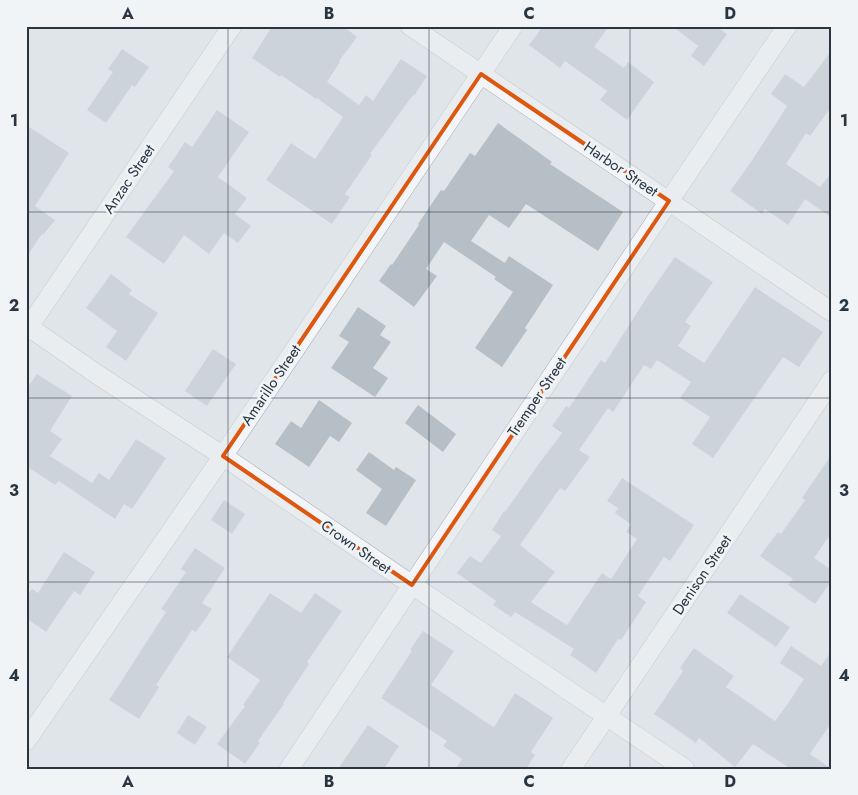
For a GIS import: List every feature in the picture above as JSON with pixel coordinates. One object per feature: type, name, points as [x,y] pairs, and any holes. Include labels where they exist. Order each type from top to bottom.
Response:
[{"type":"street","name":"Anzac Street","points":[[27,327],[232,26]]},
{"type":"street","name":"Harbor Street","points":[[410,26],[832,312]]},
{"type":"street","name":"Amarillo Street","points":[[26,742],[223,456],[513,26]]},
{"type":"street","name":"Tremper Street","points":[[289,769],[787,26]]},
{"type":"street","name":"Crown Street","points":[[27,327],[223,456],[685,769]]},
{"type":"street","name":"Denison Street","points":[[571,769],[832,380]]},
{"type":"highlighted area","points":[[481,74],[669,201],[412,585],[223,456]]},
{"type":"building","points":[[272,26],[343,26],[357,37],[339,61],[327,82],[359,105],[366,95],[373,101],[401,59],[427,76],[370,154],[372,155],[345,194],[350,197],[332,224],[266,180],[291,143],[315,159],[343,117],[317,98],[281,75],[280,77],[252,58]]},
{"type":"building","points":[[543,26],[609,26],[594,47],[624,68],[628,62],[654,82],[627,120],[600,100],[607,91],[565,61],[560,68],[529,45]]},
{"type":"building","points":[[672,26],[716,26],[727,34],[704,66],[691,56],[698,46]]},
{"type":"building","points":[[122,49],[149,67],[135,87],[132,85],[106,123],[87,110],[113,72],[108,69]]},
{"type":"building","points":[[832,50],[832,106],[810,136],[806,133],[786,164],[820,187],[832,172],[832,218],[805,199],[788,225],[765,209],[762,214],[730,191],[787,106],[771,94],[785,74],[804,87]]},
{"type":"building","points":[[217,110],[249,132],[218,177],[247,198],[235,214],[251,226],[238,243],[224,233],[209,254],[184,235],[164,264],[126,237],[174,171],[168,167],[185,142],[192,147]]},
{"type":"building","points":[[498,123],[552,162],[550,164],[623,212],[598,251],[526,204],[509,228],[489,215],[471,241],[505,263],[509,256],[553,285],[525,328],[527,330],[502,367],[475,348],[513,292],[494,279],[496,277],[444,242],[426,269],[437,276],[414,307],[379,281],[392,265],[441,190],[444,191],[470,153],[475,156]]},
{"type":"building","points":[[26,125],[69,153],[35,206],[55,220],[42,234],[26,258]]},
{"type":"building","points":[[675,257],[713,282],[685,322],[691,326],[678,346],[704,363],[755,287],[823,332],[799,367],[783,357],[713,458],[692,444],[710,417],[680,398],[691,382],[657,360],[651,369],[644,365],[613,412],[608,408],[579,450],[590,457],[565,491],[560,488],[520,545],[555,572],[531,602],[567,625],[602,573],[611,579],[637,539],[626,532],[631,524],[615,513],[618,508],[607,501],[622,478],[694,525],[670,561],[664,557],[638,596],[646,602],[621,640],[618,639],[596,673],[570,655],[574,649],[515,612],[511,617],[493,605],[496,601],[457,573],[470,556],[481,563],[501,536],[492,530],[562,433],[552,426],[566,406],[569,408],[601,360],[605,363]]},
{"type":"building","points":[[111,274],[132,290],[129,294],[158,313],[126,361],[106,347],[117,331],[86,308]]},
{"type":"building","points":[[358,307],[386,326],[380,335],[391,342],[373,368],[388,378],[375,397],[331,368],[349,342],[339,336]]},
{"type":"building","points":[[213,349],[236,364],[207,406],[185,391]]},
{"type":"building","points":[[37,374],[72,396],[50,431],[62,439],[50,456],[92,483],[99,473],[109,480],[136,439],[166,458],[132,509],[124,504],[115,519],[59,481],[55,485],[26,466],[26,390]]},
{"type":"building","points":[[319,400],[352,423],[339,442],[330,436],[309,467],[275,444],[291,421],[301,428]]},
{"type":"building","points":[[418,405],[456,434],[443,452],[405,423]]},
{"type":"building","points":[[369,452],[394,470],[396,467],[416,480],[386,526],[366,513],[382,489],[356,470]]},
{"type":"building","points":[[832,454],[832,532],[814,558],[832,570],[832,580],[815,604],[788,585],[793,579],[760,556],[778,532],[781,534],[805,500],[802,498]]},
{"type":"building","points":[[224,500],[245,514],[232,534],[211,520]]},
{"type":"building","points":[[195,548],[225,568],[202,603],[212,609],[196,632],[192,630],[156,685],[159,687],[139,719],[109,700],[166,612],[161,609],[186,572],[181,569]]},
{"type":"building","points":[[64,552],[95,572],[80,595],[74,591],[46,632],[26,618],[26,597],[32,589],[38,593]]},
{"type":"building","points":[[270,593],[301,613],[315,593],[342,611],[307,662],[309,664],[245,764],[217,744],[245,706],[243,705],[260,680],[227,657]]},
{"type":"building","points":[[740,594],[790,627],[776,647],[727,613]]},
{"type":"building","points":[[423,631],[454,651],[431,685],[487,723],[494,727],[515,693],[553,718],[531,752],[535,755],[526,769],[456,769],[462,759],[443,746],[447,741],[381,698]]},
{"type":"building","points":[[791,646],[821,666],[832,650],[832,722],[810,754],[832,769],[791,769],[753,744],[735,767],[699,738],[696,743],[654,714],[683,671],[680,668],[694,648],[734,676],[726,687],[775,721],[804,679],[780,663]]},
{"type":"building","points":[[188,715],[207,727],[195,745],[177,733]]},
{"type":"building","points":[[368,725],[399,746],[384,769],[338,769]]}]
